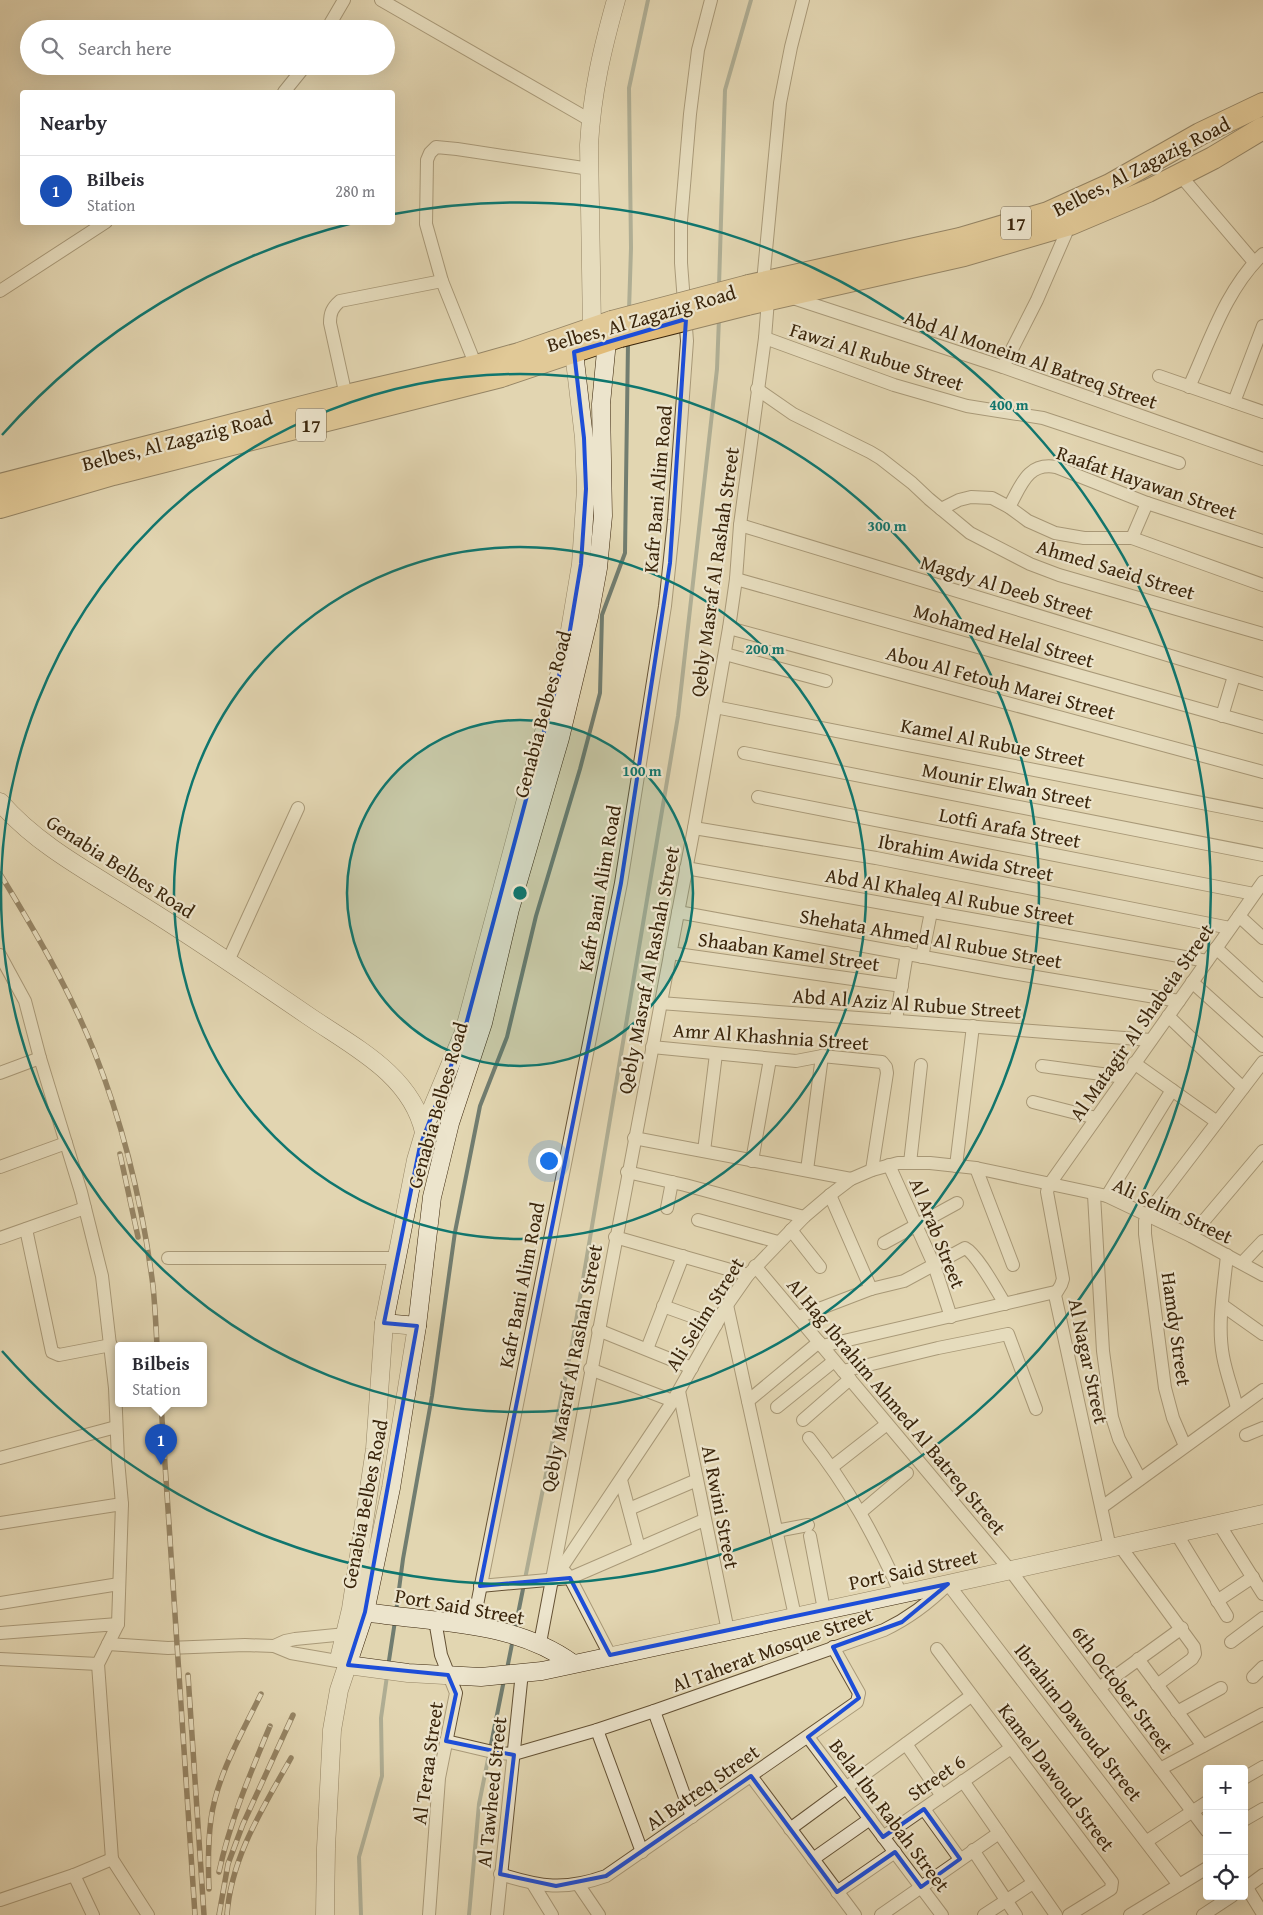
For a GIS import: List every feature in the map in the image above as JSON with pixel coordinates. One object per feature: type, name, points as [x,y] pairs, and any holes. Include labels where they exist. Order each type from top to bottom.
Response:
[{"type":"highway","name":"Belbes, Al Zagazig Road","points":[[0,485],[346,396],[476,366],[763,294],[1002,228],[1064,206],[1110,185],[1200,134],[1263,104]]},
{"type":"highway","name":"Belbes, Al Zagazig Road","points":[[763,294],[964,255],[1070,224],[1148,191],[1213,158],[1263,128]]},
{"type":"highway","points":[[1200,134],[1204,151],[1213,158]]},
{"type":"highway","points":[[1140,168],[1149,180],[1148,191]]},
{"type":"highway","name":"Belbes, Al Zagazig Road","points":[[0,507],[114,474],[501,376],[574,352],[608,332]]},
{"type":"main road","name":"Genabia Belbes Road","points":[[325,1915],[326,1848],[332,1730],[375,1449],[384,1324],[412,1181],[430,1113],[464,1032],[503,884],[588,626],[599,558],[603,498],[601,404],[608,332],[590,169],[590,120],[596,76],[616,0]]},
{"type":"main road","name":"Genabia Belbes Road","points":[[314,1915],[317,1819],[327,1695],[371,1613],[418,1326],[432,1197],[450,1123],[483,1024],[552,736],[578,589],[586,489],[584,438],[574,352]]},
{"type":"main road","name":"Genabia Belbes Road","points":[[0,802],[21,824],[50,847],[228,961],[385,1069],[409,1096],[420,1117],[424,1132]]},
{"type":"main road","points":[[430,1113],[439,1114],[450,1123]]},
{"type":"main road","points":[[384,1324],[418,1326]]},
{"type":"main road","name":"Port Said Street","points":[[343,1663],[408,1674],[481,1677],[542,1670],[948,1584],[1263,1514]]},
{"type":"main road","name":"Port Said Street","points":[[371,1613],[481,1627],[531,1640],[572,1663]]},
{"type":"street","points":[[332,20],[344,0]]},
{"type":"street","points":[[382,0],[590,120]]},
{"type":"street","name":"Kafr Bani Alim Road","points":[[481,1627],[480,1586],[621,883],[665,606],[674,520],[687,341],[681,263],[681,221],[690,114],[697,59],[711,0]]},
{"type":"street","points":[[763,294],[780,104],[791,46],[803,0]]},
{"type":"street","points":[[286,90],[298,75]]},
{"type":"street","points":[[476,366],[442,281],[426,224],[427,160],[433,149],[457,149],[590,169]]},
{"type":"street","points":[[1180,175],[1258,258],[1241,279],[1230,297],[1189,387]]},
{"type":"street","points":[[1003,368],[1037,300],[1070,224]]},
{"type":"street","points":[[0,291],[101,225]]},
{"type":"street","points":[[346,396],[330,323],[330,314],[333,306],[340,301],[442,281]]},
{"type":"street","name":"Qebly Masraf Al Rashah Street","points":[[531,1640],[555,1577],[590,1369],[716,707],[736,579],[740,525],[765,338],[763,294]]},
{"type":"street","name":"Abd Al Moneim Al Batreq Street","points":[[763,294],[1003,368],[1263,459]]},
{"type":"street","points":[[1234,402],[1263,326]]},
{"type":"street","name":"Fawzi Al Rubue Street","points":[[765,338],[894,385],[967,406],[1043,418],[1179,463]]},
{"type":"street","points":[[1158,376],[1263,412]]},
{"type":"street","name":"Ahmed Saeid Street","points":[[757,389],[793,414],[870,452],[912,483],[970,533],[1030,564],[1059,575],[1263,634]]},
{"type":"street","name":"Raafat Hayawan Street","points":[[1009,507],[1026,476],[1039,467],[1056,467],[1147,503],[1263,541]]},
{"type":"street","points":[[941,509],[959,500],[981,496],[992,498],[1009,507],[1028,521],[1065,536],[1132,538],[1263,585]]},
{"type":"street","points":[[1132,538],[1147,503]]},
{"type":"street","name":"Magdy Al Deeb Street","points":[[740,525],[1263,684]]},
{"type":"street","name":"Mohamed Helal Street","points":[[736,579],[1263,727]]},
{"type":"street","name":"Abou Al Fetouh Marei Street","points":[[729,628],[1263,772]]},
{"type":"street","points":[[725,654],[826,681]]},
{"type":"street","points":[[1222,716],[1234,676]]},
{"type":"street","name":"Kamel Al Rubue Street","points":[[716,707],[1263,815]]},
{"type":"street","name":"Mounir Elwan Street","points":[[744,753],[1263,855]]},
{"type":"street","name":"Lotfi Arafa Street","points":[[758,797],[1254,894]]},
{"type":"street","points":[[228,961],[298,808]]},
{"type":"street","name":"Ibrahim Awida Street","points":[[694,828],[876,858],[1230,928]]},
{"type":"street","name":"Abd Al Khaleq Al Rubue Street","points":[[686,868],[1207,961]]},
{"type":"street","name":"Al Matagir Al Shabeia Street","points":[[1049,1185],[1263,882]]},
{"type":"street","name":"Shehata Ahmed Al Rubue Street","points":[[678,912],[1179,1001]]},
{"type":"street","points":[[922,956],[932,912]]},
{"type":"street","points":[[1239,916],[1263,938]]},
{"type":"street","points":[[1216,948],[1263,991]]},
{"type":"street","name":"Shaaban Kamel Street","points":[[670,953],[902,986]]},
{"type":"street","points":[[896,1020],[907,953]]},
{"type":"street","points":[[0,955],[25,1001],[85,1208],[102,1276],[110,1345],[122,1504],[118,1624],[98,1664],[112,1859],[148,1915]]},
{"type":"street","points":[[1192,982],[1263,1046]]},
{"type":"street","name":"Abd Al Aziz Al Rubue Street","points":[[660,1003],[1151,1040]]},
{"type":"street","points":[[1168,1016],[1243,1088]]},
{"type":"street","points":[[956,1166],[973,1026]]},
{"type":"street","name":"Amr Al Khashnia Street","points":[[652,1047],[770,1058],[805,1060],[822,1056],[882,1062],[886,1067],[872,1170]]},
{"type":"street","points":[[704,1151],[716,1054]]},
{"type":"street","points":[[807,1170],[822,1056]]},
{"type":"street","points":[[0,1073],[40,1058]]},
{"type":"street","points":[[752,1160],[770,1058]]},
{"type":"street","points":[[1147,1216],[1263,1062]]},
{"type":"street","points":[[1134,1063],[1218,1122]]},
{"type":"street","points":[[910,1163],[921,1065]]},
{"type":"street","points":[[1042,1066],[1124,1077]]},
{"type":"street","points":[[1140,1479],[1119,1439],[1112,1417],[1103,1351],[1101,1195],[1172,1090]]},
{"type":"street","points":[[1033,1102],[1096,1118]]},
{"type":"street","points":[[634,1138],[851,1179]]},
{"type":"street","points":[[0,1167],[66,1143]]},
{"type":"street","points":[[1191,1236],[1263,1151]]},
{"type":"street","name":"Ali Selim Street","points":[[555,1577],[676,1396],[716,1325],[751,1270],[804,1217],[830,1195],[851,1179],[872,1170],[889,1165],[910,1163],[976,1168],[1101,1195],[1191,1236],[1263,1275]]},
{"type":"street","name":"Al Arab Street","points":[[889,1165],[934,1264],[951,1316]]},
{"type":"street","points":[[976,1168],[1013,1266]]},
{"type":"street","points":[[628,1172],[804,1217]]},
{"type":"street","points":[[667,1208],[672,1182]]},
{"type":"street","name":"Al Nagar Street","points":[[1049,1185],[1047,1197],[1063,1279],[1055,1292],[1102,1507],[1115,1547]]},
{"type":"street","points":[[830,1195],[871,1289]]},
{"type":"street","points":[[884,1243],[957,1203]]},
{"type":"street","points":[[0,1238],[85,1208]]},
{"type":"street","name":"Hamdy Street","points":[[1147,1216],[1144,1227],[1160,1358],[1167,1396],[1184,1446]]},
{"type":"street","points":[[698,1220],[778,1242]]},
{"type":"street","points":[[26,1229],[52,1352],[59,1356],[110,1345]]},
{"type":"street","points":[[791,1230],[820,1267]]},
{"type":"street","points":[[615,1237],[683,1256],[751,1270]]},
{"type":"street","points":[[1242,1263],[1263,1241]]},
{"type":"street","points":[[798,1317],[871,1289],[904,1281],[964,1248],[967,1249],[991,1280],[1005,1304]]},
{"type":"street","points":[[1227,1255],[1222,1304],[1223,1357],[1238,1408]]},
{"type":"street","points":[[647,1349],[683,1256]]},
{"type":"street","points":[[168,1258],[397,1258]]},
{"type":"street","name":"Al Hag Ibrahim Ahmed Al Batreq Street","points":[[751,1270],[798,1317],[1010,1570]]},
{"type":"street","points":[[748,1401],[820,1344],[1055,1292]]},
{"type":"street","points":[[1222,1304],[1263,1334]]},
{"type":"street","points":[[728,1305],[795,1616]]},
{"type":"street","points":[[663,1306],[716,1325]]},
{"type":"street","points":[[598,1330],[692,1368]]},
{"type":"street","points":[[803,1420],[846,1375],[938,1348],[1008,1334],[1036,1409]]},
{"type":"street","points":[[777,1407],[834,1361]]},
{"type":"street","points":[[590,1369],[676,1396]]},
{"type":"street","points":[[1102,1507],[1263,1390]]},
{"type":"street","name":"Al Rwini Street","points":[[676,1396],[697,1480],[728,1631]]},
{"type":"street","points":[[832,1467],[887,1424]]},
{"type":"street","points":[[0,1458],[116,1427]]},
{"type":"street","points":[[1246,1435],[1263,1428]]},
{"type":"street","points":[[809,1438],[832,1467],[860,1512],[879,1546],[901,1594]]},
{"type":"street","points":[[860,1512],[908,1473]]},
{"type":"street","points":[[621,1480],[639,1548]]},
{"type":"street","points":[[629,1509],[697,1480]]},
{"type":"street","points":[[0,1524],[122,1504]]},
{"type":"street","points":[[480,1586],[555,1577],[639,1548],[704,1520]]},
{"type":"street","points":[[1219,1524],[1263,1594]]},
{"type":"street","points":[[776,1531],[809,1530],[824,1610]]},
{"type":"street","points":[[1176,1533],[1227,1616]]},
{"type":"street","points":[[1115,1547],[1182,1628],[1194,1647],[1194,1657],[1157,1685]]},
{"type":"street","name":"6th October Street","points":[[1010,1570],[1203,1826]]},
{"type":"street","points":[[555,1577],[610,1655]]},
{"type":"street","points":[[1217,1601],[1253,1577]]},
{"type":"street","points":[[0,1603],[119,1584]]},
{"type":"street","name":"Al Taherat Mosque Street","points":[[446,1741],[509,1754],[597,1730],[884,1630],[902,1622],[919,1611],[948,1584]]},
{"type":"street","name":"Ibrahim Dawoud Street","points":[[948,1584],[1179,1885]]},
{"type":"street","points":[[1231,1642],[1263,1618]]},
{"type":"street","name":"Al Teraa Street","points":[[426,1619],[456,1693],[437,1800],[429,1915]]},
{"type":"street","points":[[0,1634],[118,1624]]},
{"type":"street","points":[[1099,1688],[1182,1628]]},
{"type":"street","points":[[274,1646],[285,1641],[346,1634]]},
{"type":"street","points":[[108,1644],[168,1648],[245,1645],[274,1646],[291,1653],[343,1663]]},
{"type":"street","name":"Al Batreq Street","points":[[500,1874],[533,1884],[556,1886],[578,1884],[606,1876],[692,1818],[857,1702],[859,1694],[833,1647]]},
{"type":"street","name":"Kamel Dawoud Street","points":[[937,1650],[1112,1882],[1111,1889],[1069,1915]]},
{"type":"street","points":[[0,1659],[98,1664]]},
{"type":"street","points":[[1138,1660],[1203,1746]]},
{"type":"street","points":[[1253,1678],[1263,1668]]},
{"type":"street","name":"Al Tawheed Street","points":[[497,1915],[509,1754],[521,1673]]},
{"type":"street","points":[[1177,1712],[1221,1688]]},
{"type":"street","points":[[790,1829],[971,1696]]},
{"type":"street","points":[[654,1711],[692,1818]]},
{"type":"street","points":[[1160,1769],[1263,1714]]},
{"type":"street","points":[[597,1730],[642,1852]]},
{"type":"street","name":"Belal Ibn Rabah Street","points":[[808,1737],[942,1915]]},
{"type":"street","points":[[906,1744],[942,1796]]},
{"type":"street","name":"Street 6","points":[[883,1837],[1011,1748]]},
{"type":"street","points":[[1248,1776],[1263,1767]]},
{"type":"street","points":[[751,1776],[855,1915]]},
{"type":"street","points":[[963,1781],[1056,1915]]},
{"type":"street","points":[[1147,1841],[1203,1804]]},
{"type":"street","points":[[924,1808],[960,1859]]},
{"type":"street","points":[[1248,1818],[1262,1811]]},
{"type":"street","points":[[813,1859],[870,1818]]},
{"type":"street","points":[[881,1915],[998,1833]]},
{"type":"street","points":[[973,1850],[1016,1915]]},
{"type":"street","points":[[837,1892],[895,1852]]},
{"type":"street","points":[[0,1900],[74,1875],[112,1859]]},
{"type":"street","points":[[1130,1915],[1203,1870]]},
{"type":"street","points":[[74,1875],[93,1915]]},
{"type":"street","points":[[1248,1884],[1263,1875]]},
{"type":"street","points":[[984,1915],[1033,1883]]},
{"type":"street","points":[[533,1884],[552,1915]]},
{"type":"street","points":[[578,1884],[599,1915]]},
{"type":"street","points":[[1248,1891],[1263,1914]]},
{"type":"street","points":[[1203,1915],[1226,1900]]},
{"type":"highlighted area","points":[[686,319],[670,563],[621,883],[480,1586],[570,1578],[610,1655],[948,1584],[902,1622],[833,1647],[859,1698],[808,1737],[883,1837],[924,1809],[960,1859],[921,1887],[895,1852],[837,1892],[751,1776],[606,1876],[556,1886],[500,1874],[514,1755],[446,1741],[456,1694],[448,1675],[348,1665],[365,1612],[417,1326],[384,1323],[420,1146],[464,1032],[568,642],[581,564],[586,489],[584,438],[574,352]]},
{"type":"waterway","points":[[629,311],[631,248],[629,88],[648,0]]},
{"type":"waterway","points":[[719,286],[725,90],[751,0]]},
{"type":"waterway","points":[[515,1629],[573,1339],[678,716],[717,369],[719,318]]},
{"type":"waterway","points":[[396,1612],[403,1559],[432,1396],[455,1232],[480,1106],[507,1037],[536,916],[580,769],[600,693],[602,615],[625,553],[628,343]]},
{"type":"waterway","points":[[388,1667],[395,1621]]},
{"type":"waterway","points":[[507,1669],[513,1639]]},
{"type":"waterway","points":[[361,1915],[359,1857],[382,1776],[381,1718],[387,1676]]},
{"type":"waterway","points":[[469,1915],[479,1804],[504,1680]]},
{"type":"railway","points":[[0,874],[39,939],[74,1005],[94,1051],[114,1108],[131,1167],[144,1227],[153,1286],[157,1342]]},
{"type":"railway","points":[[120,1154],[138,1237]]},
{"type":"railway","points":[[161,1407],[195,1915]]},
{"type":"railway","points":[[188,1675],[204,1915]]},
{"type":"railway","points":[[209,1889],[209,1836],[214,1803],[224,1770],[261,1694]]},
{"type":"railway","points":[[219,1915],[228,1864],[243,1824],[293,1715]]},
{"type":"railway","points":[[219,1872],[235,1816],[270,1726]]},
{"type":"railway","points":[[227,1915],[235,1873],[242,1853],[260,1814],[291,1758]]},
{"type":"place","name":"Bilbeis","points":[[161,1465]]}]
